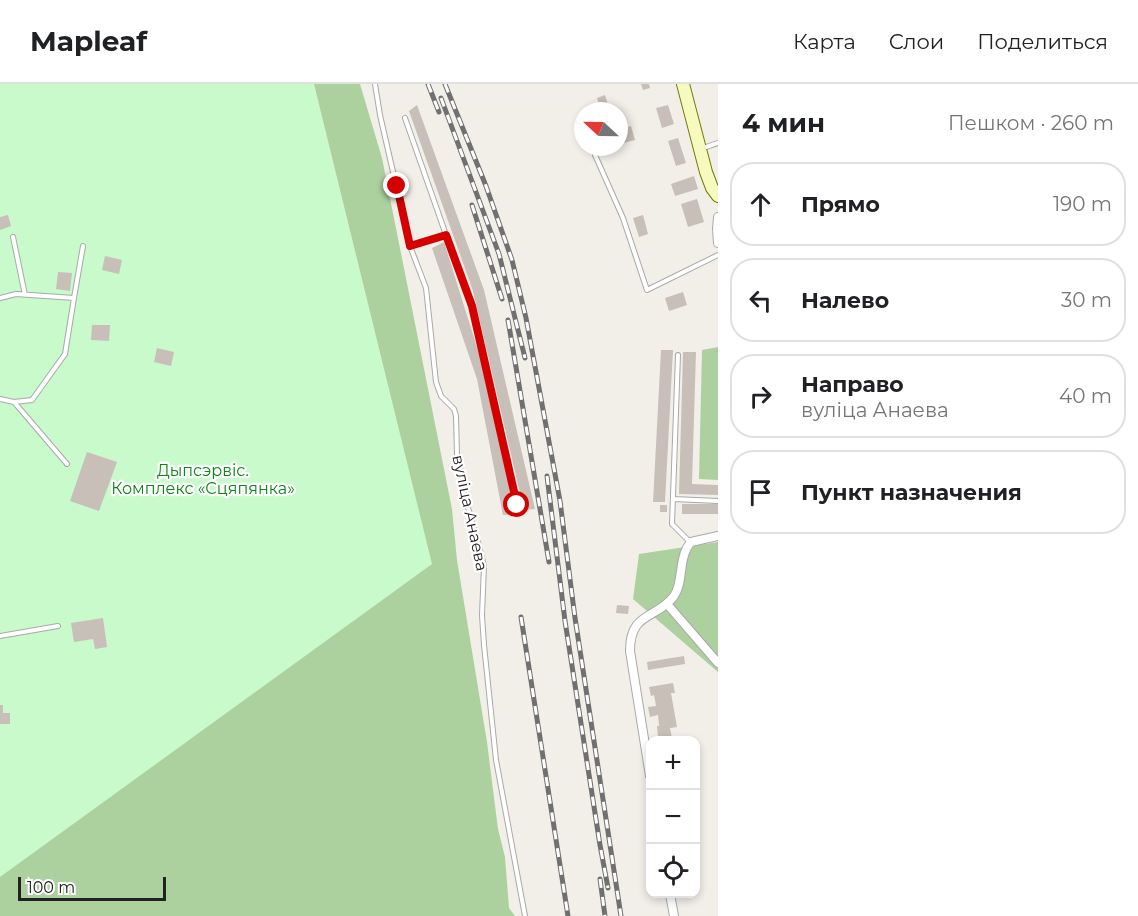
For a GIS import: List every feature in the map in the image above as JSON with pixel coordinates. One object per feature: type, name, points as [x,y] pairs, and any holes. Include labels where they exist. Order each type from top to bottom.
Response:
[{"type":"street","points":[[683,84],[709,180],[718,196]]},
{"type":"street","points":[[718,217],[718,243]]},
{"type":"street","points":[[646,746],[630,651],[630,638],[640,620],[667,604],[676,594],[686,550],[691,542],[718,536]]},
{"type":"street","points":[[667,604],[718,663]]},
{"type":"street","points":[[671,898],[674,916]]},
{"type":"lane","name":"вуліца Анаева","points":[[375,84],[410,246],[426,288],[436,382],[441,396],[454,409],[457,454],[463,490],[484,566],[482,615],[496,760],[525,916]]},
{"type":"lane","points":[[405,118],[472,306],[517,505]]},
{"type":"lane","points":[[700,149],[718,143]]},
{"type":"lane","points":[[595,156],[623,218],[647,290],[718,255]]},
{"type":"lane","points":[[410,246],[446,235]]},
{"type":"lane","points":[[13,237],[25,295]]},
{"type":"lane","points":[[0,399],[14,402],[32,400],[65,354],[84,246]]},
{"type":"lane","points":[[0,298],[16,294],[74,298]]},
{"type":"lane","points":[[678,355],[672,524],[691,542]]},
{"type":"lane","points":[[14,402],[67,464]]},
{"type":"lane","points":[[673,499],[718,501]]},
{"type":"lane","points":[[0,636],[58,626]]},
{"type":"green space","name":"Дыпсэрвіс. Комплекс «Сцяпянка»","points":[[0,84],[360,84],[382,158],[452,509],[457,560],[487,742],[498,829],[505,857],[509,908],[515,916],[0,916]]},
{"type":"green space","name":"Дыпсэрвіс. Комплекс «Сцяпянка»","points":[[0,84],[314,84],[432,564],[0,877]]},
{"type":"green space","points":[[718,347],[718,480],[699,479],[702,350]]},
{"type":"green space","points":[[718,542],[718,672],[633,599],[639,554]]},
{"type":"building","points":[[641,84],[649,84],[650,88],[643,90]]},
{"type":"building","points":[[605,95],[607,102],[598,102],[597,98]]},
{"type":"building","points":[[417,105],[484,290],[535,509],[524,510],[473,291],[409,111]]},
{"type":"building","points":[[668,105],[674,124],[662,128],[656,108]]},
{"type":"building","points":[[631,126],[635,140],[628,142],[628,127]]},
{"type":"building","points":[[678,138],[686,163],[676,166],[668,141]]},
{"type":"building","points":[[694,176],[698,189],[675,196],[671,184]]},
{"type":"building","points":[[697,199],[704,222],[688,227],[681,204]]},
{"type":"building","points":[[8,215],[11,226],[0,230],[0,217]]},
{"type":"building","points":[[643,215],[648,234],[639,237],[633,218]]},
{"type":"building","points":[[444,242],[486,376],[516,514],[503,515],[477,379],[432,248]]},
{"type":"building","points":[[105,256],[122,260],[119,274],[102,270]]},
{"type":"building","points":[[58,272],[72,273],[70,291],[56,289]]},
{"type":"building","points":[[683,292],[687,305],[669,311],[665,298]]},
{"type":"building","points":[[92,325],[110,325],[109,341],[91,340]]},
{"type":"building","points":[[157,348],[174,352],[171,366],[154,362]]},
{"type":"building","points":[[661,350],[673,350],[665,502],[653,502]]},
{"type":"building","points":[[683,352],[696,352],[692,484],[718,485],[718,495],[679,494]]},
{"type":"building","points":[[87,452],[117,462],[99,511],[70,501]]},
{"type":"building","points":[[682,504],[718,504],[718,514],[682,514]]},
{"type":"building","points":[[660,505],[667,505],[667,512],[660,512]]},
{"type":"building","points":[[617,605],[629,606],[628,614],[616,613]]},
{"type":"building","points":[[103,618],[107,647],[95,649],[93,639],[74,642],[71,623]]},
{"type":"building","points":[[684,656],[685,664],[648,670],[647,662]]},
{"type":"building","points":[[673,683],[675,693],[671,693],[677,727],[670,728],[672,736],[658,736],[658,715],[650,717],[648,707],[656,706],[654,695],[651,696],[649,687]]},
{"type":"building","points":[[0,705],[3,705],[3,713],[10,713],[10,724],[0,724]]},
{"type":"railway","points":[[428,84],[439,112]]},
{"type":"railway","points":[[445,84],[486,186],[512,260],[526,318],[560,501],[575,618],[621,916]]},
{"type":"railway","points":[[441,98],[499,254],[525,358]]},
{"type":"railway","points":[[472,205],[502,299]]},
{"type":"railway","points":[[508,320],[549,562]]},
{"type":"railway","points":[[547,476],[565,621],[608,888]]},
{"type":"railway","points":[[521,617],[568,916]]},
{"type":"railway","points":[[600,879],[605,916]]},
{"type":"route","points":[[397,186],[410,246],[446,235],[472,306],[517,505]]}]
